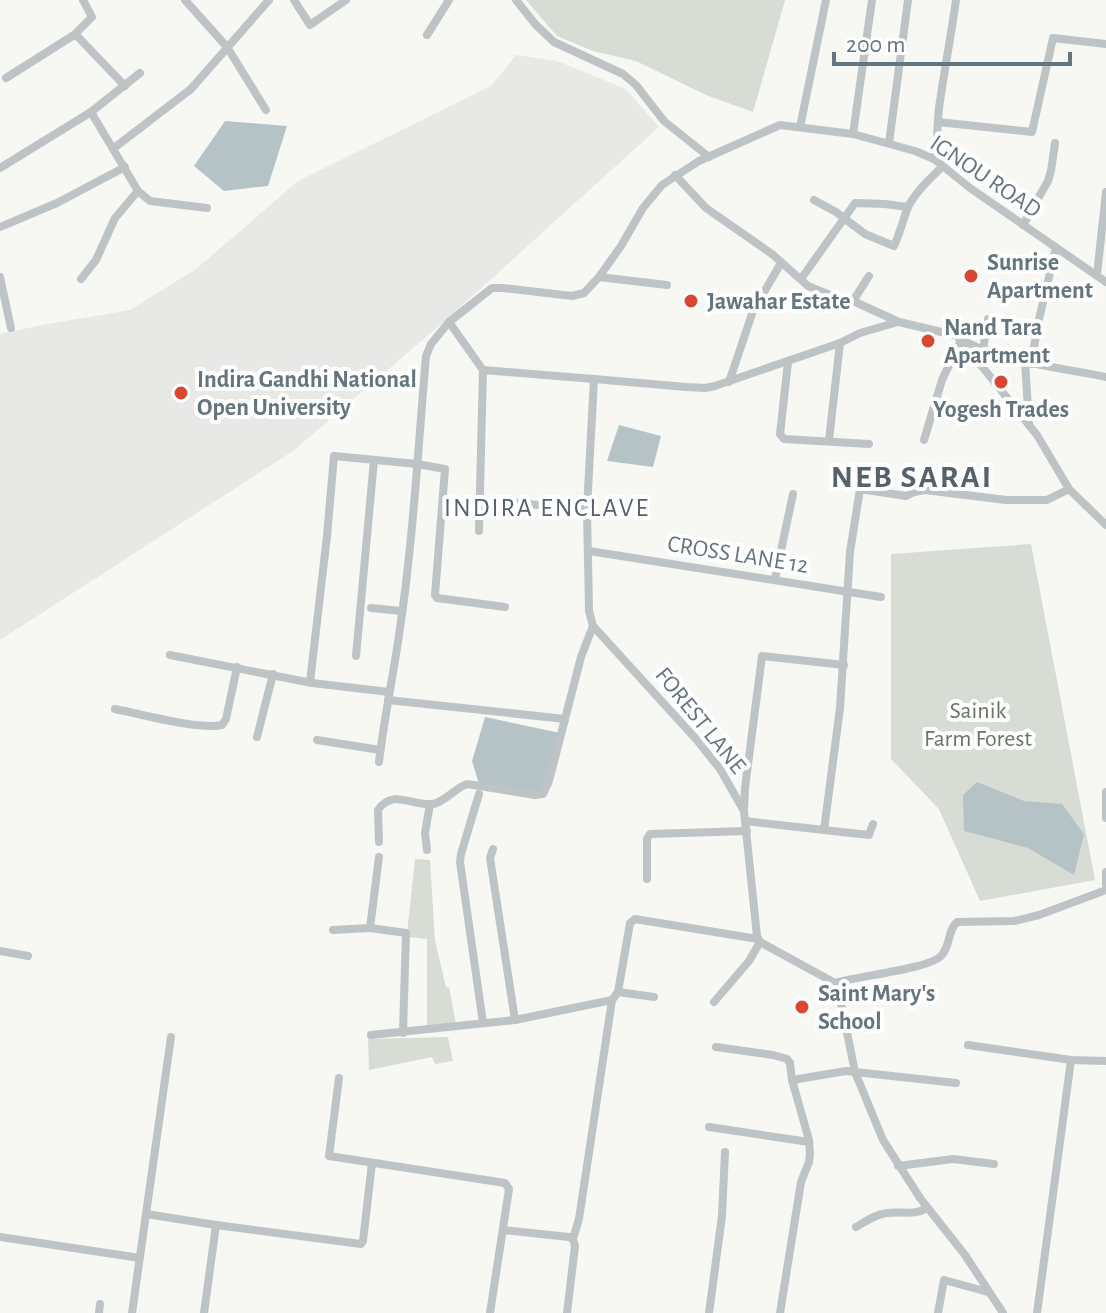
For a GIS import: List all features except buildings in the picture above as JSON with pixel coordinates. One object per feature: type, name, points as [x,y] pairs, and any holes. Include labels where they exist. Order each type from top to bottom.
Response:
[{"type":"street","points":[[6,78],[74,35],[92,17],[83,0]]},
{"type":"street","points":[[185,0],[227,47],[266,110]]},
{"type":"street","points":[[114,148],[191,89],[269,0]]},
{"type":"street","points":[[294,0],[309,25],[346,0]]},
{"type":"street","points":[[427,35],[449,0]]},
{"type":"street","points":[[516,0],[554,42],[623,74],[636,85],[664,121],[709,157]]},
{"type":"street","points":[[800,127],[826,0]]},
{"type":"street","points":[[853,134],[872,0]]},
{"type":"street","points":[[889,143],[908,0]]},
{"type":"street","points":[[934,159],[956,0]]},
{"type":"street","points":[[74,35],[125,86]]},
{"type":"street","points":[[1032,132],[1053,38],[1106,44]]},
{"type":"street","points":[[0,168],[91,112],[140,73]]},
{"type":"street","points":[[91,112],[138,191],[150,201],[207,208]]},
{"type":"street","points":[[938,122],[1032,132],[1043,136]]},
{"type":"street","name":"IGNOU ROAD","points":[[599,277],[643,208],[662,185],[699,161],[780,125],[853,134],[934,159],[970,188],[1106,282]]},
{"type":"street","points":[[1023,225],[1048,181],[1055,143]]},
{"type":"street","points":[[814,200],[865,234],[894,246],[908,207],[921,188],[944,165]]},
{"type":"street","points":[[0,227],[57,203],[125,167]]},
{"type":"street","points":[[675,175],[706,208],[772,254],[808,286],[853,301],[899,322],[954,335],[983,350],[1106,377]]},
{"type":"street","points":[[81,279],[96,260],[115,218],[138,191]]},
{"type":"street","points":[[1097,275],[1106,192]]},
{"type":"street","points":[[801,279],[855,203],[908,207]]},
{"type":"street","points":[[1029,426],[1028,362],[1056,248]]},
{"type":"street","points":[[729,382],[753,311],[781,263]]},
{"type":"street","points":[[853,301],[869,276]]},
{"type":"street","points":[[0,277],[11,328]]},
{"type":"street","points":[[379,762],[416,495],[426,356],[431,344],[449,322],[492,288],[577,296],[599,277],[667,285]]},
{"type":"street","points":[[983,350],[988,319]]},
{"type":"street","points":[[449,322],[483,370],[479,531]]},
{"type":"street","points":[[483,370],[705,388],[899,322]]},
{"type":"street","points":[[961,340],[1037,435],[1069,489],[1106,525]]},
{"type":"street","points":[[924,440],[942,380],[961,340]]},
{"type":"street","points":[[829,440],[840,343]]},
{"type":"street","points":[[788,362],[781,437],[869,444]]},
{"type":"street","points":[[379,842],[378,810],[389,800],[440,802],[467,784],[543,794],[581,657],[593,626],[589,611],[587,509],[594,379]]},
{"type":"street","points":[[310,682],[334,456],[445,469],[435,596],[505,607]]},
{"type":"street","points":[[356,656],[374,460]]},
{"type":"street","points":[[824,830],[844,665],[854,523],[861,488],[904,495],[925,490],[1006,500],[1047,500],[1069,489]]},
{"type":"street","points":[[775,579],[793,494]]},
{"type":"street","points":[[515,503],[587,509]]},
{"type":"street","name":"CROSS LANE 12","points":[[589,551],[881,597]]},
{"type":"street","points":[[371,608],[401,611]]},
{"type":"street","name":"FOREST LANE","points":[[593,626],[720,769],[745,821],[759,941]]},
{"type":"street","points":[[170,655],[388,696],[565,719]]},
{"type":"street","points":[[745,821],[745,788],[762,656],[844,665]]},
{"type":"street","points":[[115,709],[184,723],[222,725],[237,667]]},
{"type":"street","points":[[257,737],[273,674]]},
{"type":"street","points":[[317,740],[380,750]]},
{"type":"street","points":[[1106,792],[1106,818]]},
{"type":"street","points":[[479,794],[460,862],[483,1023]]},
{"type":"street","points":[[427,850],[425,833],[430,804]]},
{"type":"street","points":[[647,879],[647,839],[650,834],[745,821],[869,835],[873,824]]},
{"type":"street","points":[[493,849],[490,858],[515,1020]]},
{"type":"street","points":[[370,928],[379,857]]},
{"type":"street","points":[[835,983],[934,961],[944,953],[952,927],[957,922],[1015,921],[1039,915],[1106,887],[1106,872]]},
{"type":"street","points":[[567,1313],[575,1246],[573,1239],[579,1219],[615,996],[630,923],[638,919],[759,941],[835,983],[855,1072],[879,1132],[898,1166],[965,1255],[1003,1313]]},
{"type":"street","points":[[333,930],[370,928],[402,931],[406,935],[403,1033]]},
{"type":"street","points":[[714,1002],[749,961],[759,941]]},
{"type":"street","points":[[0,951],[28,956]]},
{"type":"street","points":[[371,1035],[515,1020],[615,996],[654,997]]},
{"type":"street","points":[[132,1313],[171,1037]]},
{"type":"street","points":[[968,1045],[1071,1060],[1106,1061]]},
{"type":"street","points":[[716,1047],[785,1057],[790,1063],[810,1158],[801,1182],[780,1313]]},
{"type":"street","points":[[1037,1313],[1071,1060]]},
{"type":"street","points":[[792,1080],[824,1073],[855,1072],[956,1083]]},
{"type":"street","points":[[339,1078],[330,1157],[506,1183],[509,1189],[490,1313]]},
{"type":"street","points":[[709,1127],[809,1142]]},
{"type":"street","points":[[709,1313],[722,1216],[725,1152]]},
{"type":"street","points":[[898,1166],[953,1159],[994,1164]]},
{"type":"street","points":[[146,1214],[361,1244],[372,1163]]},
{"type":"street","points":[[856,1227],[878,1214],[917,1213],[927,1208]]},
{"type":"street","points":[[204,1313],[216,1225]]},
{"type":"street","points":[[503,1230],[573,1239]]},
{"type":"street","points":[[0,1237],[140,1258]]},
{"type":"street","points":[[938,1313],[944,1280],[989,1292]]},
{"type":"shaded area","name":"Indira Gandhi National Open University","points":[[516,55],[557,61],[626,89],[659,127],[448,318],[293,451],[0,640],[0,334],[130,310],[196,269],[298,181],[491,86]]},
{"type":"shaded area","points":[[225,121],[287,126],[268,186],[224,191],[194,166]]},
{"type":"shaded area","points":[[619,425],[661,436],[653,467],[607,461]]},
{"type":"shaded area","points":[[485,717],[560,733],[544,796],[480,787],[472,761]]},
{"type":"shaded area","points":[[977,782],[1024,801],[1062,804],[1084,834],[1074,875],[1028,848],[964,831],[963,795]]},
{"type":"green space","points":[[526,0],[785,0],[753,112],[706,95],[636,61],[593,51],[557,36]]},
{"type":"green space","name":"Sainik Farm Forest","points":[[1031,544],[1095,880],[980,901],[939,809],[891,759],[891,554]]},
{"type":"green space","points":[[415,859],[430,860],[435,941],[446,987],[449,987],[456,1025],[427,1028],[427,939],[409,937],[407,934]]},
{"type":"green space","points":[[448,1037],[453,1061],[435,1064],[432,1057],[369,1070],[368,1039]]},
{"type":"place","name":"Sunrise Apartment","points":[[971,276]]},
{"type":"place","name":"Jawahar Estate","points":[[691,301]]},
{"type":"place","name":"Nand Tara Apartment","points":[[928,341]]},
{"type":"place","name":"Yogesh Trades","points":[[1001,382]]},
{"type":"place","name":"Indira Gandhi National Open University","points":[[181,393]]},
{"type":"place","name":"Saint Mary's School","points":[[802,1007]]},
{"type":"district","name":"NEB SARAI","points":[[912,476]]},
{"type":"district","name":"INDIRA ENCLAVE","points":[[547,507]]}]
